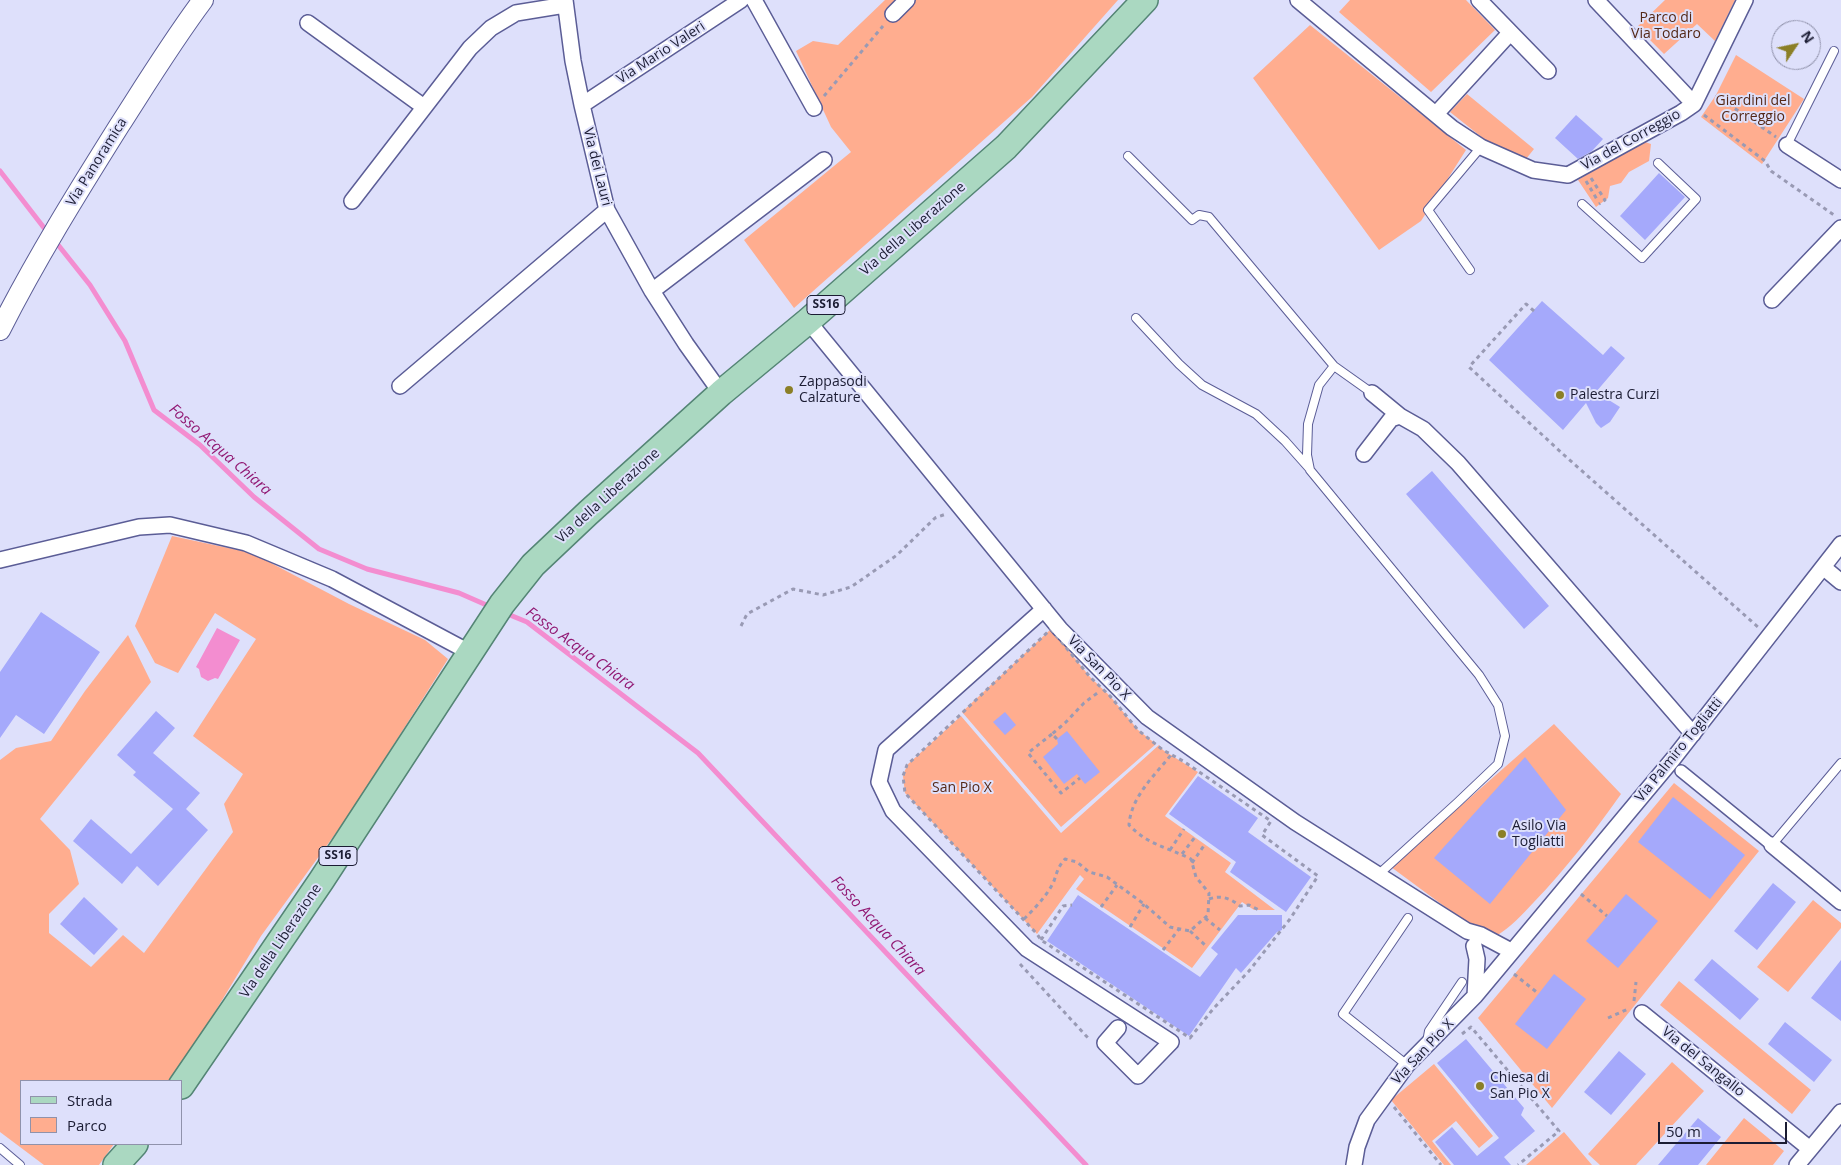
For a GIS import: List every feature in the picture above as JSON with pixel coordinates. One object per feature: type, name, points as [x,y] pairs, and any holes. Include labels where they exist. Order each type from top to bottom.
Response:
[{"type":"main road","name":"Via della Liberazione","points":[[182,1085],[321,881],[469,652],[533,565],[721,394],[808,321],[1006,147],[1145,0]]},
{"type":"main road","points":[[116,1165],[134,1145]]},
{"type":"street","name":"Via Panoramica","points":[[0,330],[30,270],[74,198],[179,32],[203,0]]},
{"type":"street","name":"Via Mario Valeri","points":[[582,105],[741,0]]},
{"type":"street","points":[[754,0],[814,108]]},
{"type":"street","points":[[893,14],[907,0]]},
{"type":"street","name":"Via del Correggio","points":[[1298,0],[1436,114],[1480,147],[1533,170],[1568,174],[1701,106],[1745,0]]},
{"type":"street","points":[[1479,0],[1548,71]]},
{"type":"street","points":[[1596,0],[1701,106]]},
{"type":"street","name":"Via dei Lauri","points":[[565,2],[582,105],[607,210],[652,291],[721,394]]},
{"type":"street","points":[[352,201],[470,48],[491,28],[516,13],[565,2]]},
{"type":"street","points":[[308,23],[424,106]]},
{"type":"street","points":[[1436,114],[1510,33]]},
{"type":"street","points":[[1787,145],[1841,180]]},
{"type":"street","points":[[652,291],[824,160]]},
{"type":"street","points":[[400,386],[607,210]]},
{"type":"street","points":[[1772,300],[1841,228]]},
{"type":"street","name":"Via San Pio X","points":[[808,321],[1060,628],[1147,717],[1295,822],[1467,931],[1481,935],[1511,951],[1504,969],[1407,1066],[1368,1120],[1357,1147],[1354,1165]]},
{"type":"street","points":[[1372,393],[1400,416],[1424,429],[1458,463],[1693,734]]},
{"type":"street","points":[[1364,454],[1391,419],[1400,416]]},
{"type":"street","points":[[0,560],[139,527],[170,525],[246,543],[332,579],[469,652]]},
{"type":"street","name":"Via Palmiro Togliatti","points":[[1511,951],[1693,734],[1841,544]]},
{"type":"street","points":[[1823,567],[1841,582]]},
{"type":"street","points":[[1044,608],[886,750],[879,782],[893,810],[1026,949],[1171,1042],[1138,1076],[1105,1043],[1118,1028]]},
{"type":"street","points":[[1681,771],[1841,902]]},
{"type":"street","points":[[1467,931],[1474,946],[1476,958],[1475,996]]},
{"type":"street","points":[[1474,946],[1504,969]]},
{"type":"street","name":"Via del Sangallo","points":[[1638,1010],[1810,1149]]},
{"type":"street","points":[[1797,1165],[1841,1112]]},
{"type":"lane","points":[[1787,145],[1834,51]]},
{"type":"lane","points":[[1470,270],[1428,210],[1480,147]]},
{"type":"lane","points":[[1128,156],[1192,220],[1199,215],[1209,218],[1334,366],[1372,393]]},
{"type":"lane","points":[[1582,204],[1642,258],[1696,199],[1658,163]]},
{"type":"lane","points":[[1136,318],[1178,364],[1202,385],[1256,414],[1285,442],[1479,675],[1498,705],[1505,736],[1498,764],[1379,874]]},
{"type":"lane","points":[[1310,470],[1308,424],[1319,385],[1334,366]]},
{"type":"lane","points":[[1772,845],[1841,762]]},
{"type":"lane","points":[[1407,1066],[1343,1014],[1408,918]]},
{"type":"lane","points":[[1427,1045],[1429,1031],[1462,982]]},
{"type":"lane","points":[[0,1148],[20,1165]]},
{"type":"path","points":[[814,108],[893,14]]},
{"type":"path","points":[[1713,103],[1717,96],[1787,145]]},
{"type":"path","points":[[1701,106],[1704,116],[1765,162],[1771,171],[1841,220]]},
{"type":"path","points":[[1588,174],[1605,200],[1596,207]]},
{"type":"path","points":[[1584,177],[1600,204]]},
{"type":"path","points":[[1587,193],[1597,187]]},
{"type":"path","points":[[1534,311],[1526,304],[1469,367],[1564,455],[1760,629]]},
{"type":"path","points":[[742,626],[747,614],[793,590],[823,595],[851,587],[897,555],[935,518],[952,512],[964,511]]},
{"type":"path","points":[[1050,629],[1090,677],[1103,689],[1138,730],[1171,755],[1183,761],[1271,821],[1262,835],[1318,876],[1290,919],[1249,971],[1190,1038],[1041,940],[906,793],[903,776],[908,765],[1050,629]]},
{"type":"path","points":[[1080,778],[1061,793],[1028,753],[1065,723],[1084,703],[1103,689]]},
{"type":"path","points":[[1052,734],[1057,738]]},
{"type":"path","points":[[1171,755],[1136,800],[1130,813],[1129,825],[1139,836],[1151,843],[1191,859],[1196,877],[1209,893],[1209,899],[1208,915],[1190,931]]},
{"type":"path","points":[[1170,850],[1184,829]]},
{"type":"path","points":[[1182,855],[1195,837]]},
{"type":"path","points":[[1192,863],[1205,844]]},
{"type":"path","points":[[1024,920],[1040,904],[1053,881],[1057,868],[1065,859],[1077,862],[1089,872],[1107,877],[1144,904],[1170,927],[1190,931],[1207,947]]},
{"type":"path","points":[[1101,907],[1117,885]]},
{"type":"path","points":[[1578,891],[1607,916]]},
{"type":"path","points":[[1209,899],[1216,896],[1231,899],[1240,906],[1249,906],[1259,910]]},
{"type":"path","points":[[1130,927],[1144,904]]},
{"type":"path","points":[[1041,940],[1063,906],[1072,905]]},
{"type":"path","points":[[1205,918],[1220,930]]},
{"type":"path","points":[[1163,950],[1179,929]]},
{"type":"path","points":[[1504,969],[1539,994]]},
{"type":"path","points":[[1636,982],[1638,1010]]},
{"type":"path","points":[[1456,1040],[1470,1027],[1558,1131],[1518,1165]]},
{"type":"path","points":[[1390,1102],[1441,1165]]},
{"type":"green space","points":[[885,0],[1118,0],[1032,97],[794,308],[744,240],[851,152],[831,127],[796,51],[813,41],[838,45]]},
{"type":"green space","points":[[1350,0],[1466,0],[1495,30],[1431,92],[1339,12]]},
{"type":"green space","name":"Parco di Via Todaro","points":[[1665,0],[1735,0],[1715,41],[1697,24],[1664,54],[1637,27]]},
{"type":"green space","points":[[1310,25],[1466,150],[1421,221],[1379,250],[1253,78]]},
{"type":"green space","name":"Giardini del Correggio","points":[[1736,55],[1804,99],[1762,164],[1701,117],[1716,95]]},
{"type":"green space","points":[[1467,94],[1534,149],[1526,159],[1489,143],[1450,112]]},
{"type":"green space","points":[[1642,141],[1651,144],[1649,161],[1629,172],[1621,183],[1610,186],[1608,198],[1596,207],[1578,180]]},
{"type":"green space","points":[[172,536],[252,553],[349,604],[425,640],[448,659],[349,815],[261,936],[174,1080],[20,1080],[20,1145],[113,1145],[99,1165],[44,1165],[0,1132],[0,760],[16,748],[51,741],[85,691],[128,635],[151,682],[40,819],[70,850],[79,884],[49,914],[49,933],[91,967],[123,935],[144,953],[233,832],[224,804],[243,774],[193,736],[256,639],[215,613],[178,673],[155,663],[135,626]]},
{"type":"green space","points":[[1051,629],[1090,677],[1110,696],[1138,730],[1156,744],[1061,827],[962,712]]},
{"type":"green space","name":"San Pio X","points":[[961,716],[1061,833],[1159,745],[1163,750],[1198,772],[1165,816],[1231,863],[1225,872],[1275,910],[1254,910],[1242,902],[1192,968],[1076,889],[1084,879],[1080,875],[1037,934],[905,793],[903,776],[907,765]]},
{"type":"green space","points":[[1554,724],[1621,794],[1557,877],[1507,929],[1496,936],[1471,926],[1391,867]]},
{"type":"green space","points":[[1674,783],[1759,851],[1552,1108],[1478,1018]]},
{"type":"green space","points":[[1813,900],[1841,923],[1841,928],[1788,992],[1757,967]]},
{"type":"green space","points":[[1679,981],[1811,1090],[1792,1114],[1660,1005]]},
{"type":"green space","points":[[1672,1062],[1704,1091],[1636,1165],[1600,1165],[1588,1154]]},
{"type":"green space","points":[[1434,1064],[1493,1136],[1479,1148],[1456,1121],[1432,1141],[1451,1165],[1444,1165],[1391,1100]]},
{"type":"green space","points":[[1744,1118],[1784,1151],[1773,1165],[1706,1165]]},
{"type":"green space","points":[[1564,1132],[1592,1165],[1526,1165]]},
{"type":"shaded area","points":[[217,628],[240,640],[218,679],[215,678],[208,681],[201,677],[199,669],[196,667]]},
{"type":"building","points":[[1576,115],[1603,139],[1592,151],[1578,159],[1555,138]]},
{"type":"building","points":[[1659,173],[1685,197],[1645,240],[1620,216]]},
{"type":"building","name":"Palestra Curzi","points":[[1542,301],[1603,355],[1611,346],[1625,358],[1596,392],[1620,407],[1610,422],[1601,428],[1596,423],[1586,403],[1563,430],[1489,360]]},
{"type":"building","points":[[1432,471],[1549,606],[1524,629],[1406,494]]},
{"type":"building","points":[[41,612],[100,652],[44,734],[16,715],[0,738],[0,672]]},
{"type":"building","points":[[156,711],[175,728],[153,753],[200,793],[186,809],[208,830],[158,886],[137,866],[122,884],[73,841],[91,819],[131,854],[173,809],[133,775],[136,772],[117,755]]},
{"type":"building","points":[[1005,712],[1016,725],[1005,735],[993,722]]},
{"type":"building","points":[[1067,731],[1100,772],[1085,784],[1077,774],[1064,784],[1043,757],[1058,744],[1057,739]]},
{"type":"building","name":"Asilo Via Togliatti","points":[[1525,757],[1566,810],[1490,904],[1434,858]]},
{"type":"building","points":[[1198,776],[1258,818],[1248,832],[1311,877],[1286,912],[1230,872],[1236,862],[1169,814]]},
{"type":"building","points":[[1673,797],[1745,855],[1710,899],[1638,842]]},
{"type":"building","points":[[1773,883],[1796,902],[1757,950],[1734,931]]},
{"type":"building","points":[[1626,894],[1658,921],[1618,968],[1586,941]]},
{"type":"building","points":[[1078,895],[1200,977],[1218,954],[1211,948],[1238,915],[1282,915],[1282,930],[1277,932],[1241,973],[1236,968],[1189,1036],[1047,941]]},
{"type":"building","points":[[84,897],[118,929],[94,955],[60,924]]},
{"type":"building","points":[[1712,959],[1759,999],[1740,1020],[1694,980]]},
{"type":"building","points":[[1841,960],[1841,1021],[1811,998]]},
{"type":"building","points":[[1554,974],[1586,999],[1547,1049],[1515,1024]]},
{"type":"building","points":[[1785,1022],[1832,1060],[1814,1082],[1768,1044]]},
{"type":"building","name":"Chiesa di San Pio X","points":[[1466,1039],[1524,1108],[1521,1115],[1535,1131],[1504,1157],[1511,1165],[1454,1165],[1435,1142],[1452,1127],[1477,1156],[1499,1138],[1437,1063]]},
{"type":"building","points":[[1619,1051],[1646,1074],[1611,1115],[1584,1092]]},
{"type":"building","points":[[1698,1118],[1721,1137],[1698,1165],[1658,1165]]},
{"type":"waterway","name":"Fosso Acqua Chiara","points":[[0,171],[48,233]]},
{"type":"waterway","name":"Fosso Acqua Chiara","points":[[55,241],[90,285],[125,341],[154,410],[200,445],[254,497],[319,549],[367,569],[459,593],[491,607]]},
{"type":"waterway","name":"Fosso Acqua Chiara","points":[[505,613],[527,622],[698,753],[1086,1165]]},
{"type":"place","name":"Zappasodi Calzature","points":[[789,390]]},
{"type":"place","name":"Palestra Curzi","points":[[1560,395]]},
{"type":"place","name":"Asilo Via Togliatti","points":[[1502,834]]},
{"type":"place","name":"Chiesa di San Pio X","points":[[1480,1086]]}]
